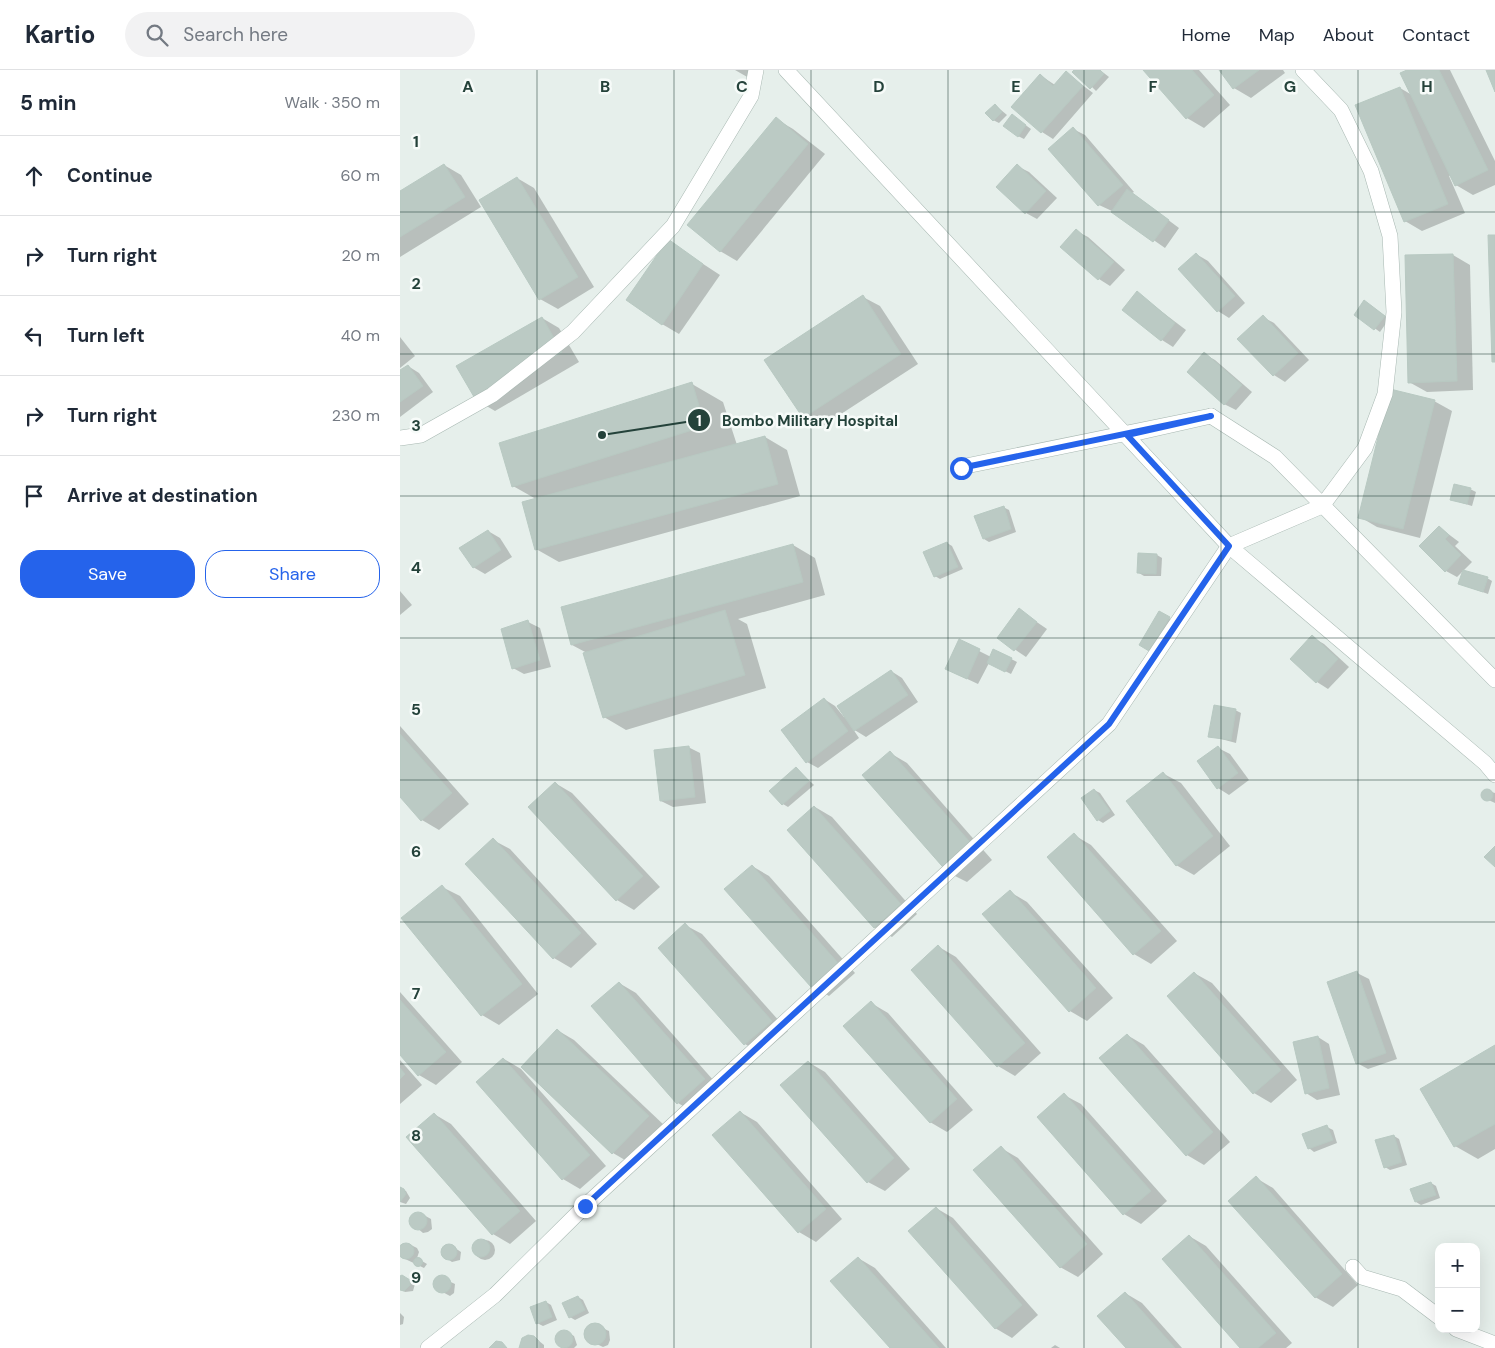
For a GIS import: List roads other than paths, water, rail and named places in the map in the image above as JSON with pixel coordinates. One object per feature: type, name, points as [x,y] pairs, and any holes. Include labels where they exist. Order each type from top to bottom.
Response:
[{"type":"street","points":[[400,438],[421,435],[492,395],[573,332],[673,226],[751,96],[756,70]]},
{"type":"street","points":[[786,70],[1229,546],[1477,756],[1495,775]]},
{"type":"street","points":[[428,1348],[496,1295],[585,1206],[1109,724],[1229,546],[1322,506],[1365,448],[1386,394],[1394,312],[1390,236],[1371,171],[1341,110],[1303,70]]},
{"type":"street","points":[[1127,435],[1211,416]]},
{"type":"street","points":[[961,468],[1211,416],[1275,457],[1495,680]]},
{"type":"street","points":[[1353,1267],[1362,1277],[1402,1289],[1435,1314]]},
{"type":"street","points":[[1466,1333],[1495,1344]]},
{"type":"place","name":"Bombo Military Hospital","points":[[602,435]]}]
